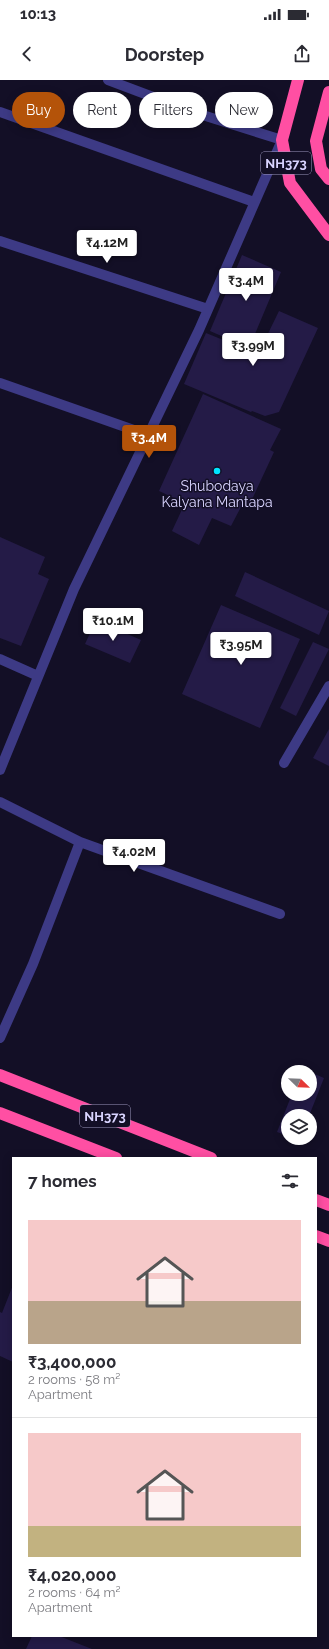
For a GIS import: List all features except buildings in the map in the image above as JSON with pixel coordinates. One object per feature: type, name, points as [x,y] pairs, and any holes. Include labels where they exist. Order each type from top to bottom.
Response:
[{"type":"highway","name":"NH373","points":[[298,80],[282,140],[290,183],[329,235]]},
{"type":"highway","name":"NH373","points":[[329,92],[316,141],[321,169],[329,179]]},
{"type":"highway","name":"NH373","points":[[0,1075],[208,1157]]},
{"type":"highway","name":"NH373","points":[[0,1113],[113,1157]]},
{"type":"highway","points":[[317,1200],[329,1205]]},
{"type":"highway","points":[[317,1236],[329,1241]]},
{"type":"street","points":[[0,770],[74,589],[208,309],[282,140],[193,112],[108,80]]},
{"type":"street","points":[[0,112],[254,202]]},
{"type":"street","points":[[0,240],[208,309]]},
{"type":"street","points":[[0,383],[148,435]]},
{"type":"street","points":[[0,659],[38,676]]},
{"type":"street","points":[[284,763],[329,686]]},
{"type":"street","points":[[0,802],[80,842],[280,914]]},
{"type":"street","points":[[0,1038],[33,964],[80,842]]},
{"type":"place","name":"Shubodaya Kalyana Mantapa","points":[[217,471]]}]
